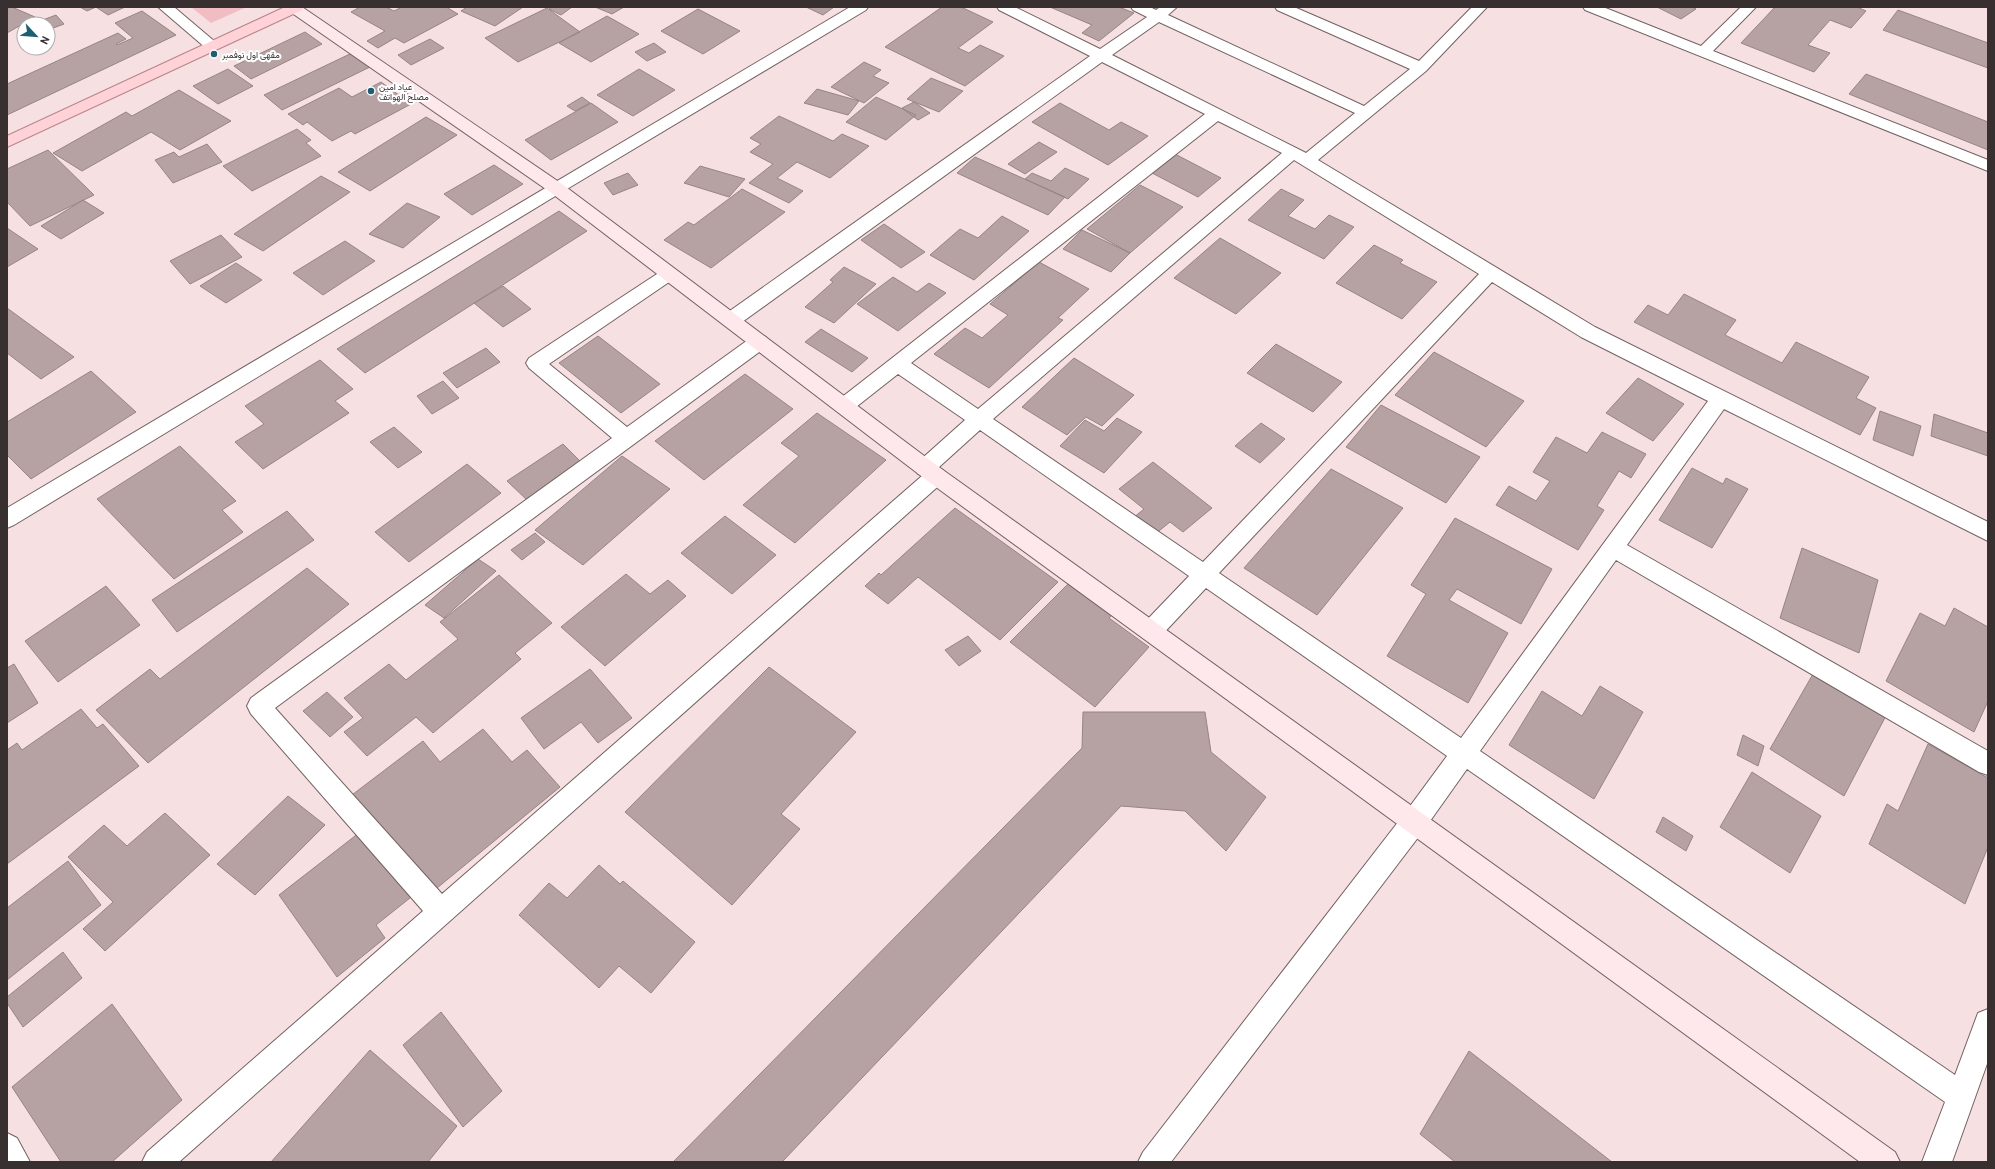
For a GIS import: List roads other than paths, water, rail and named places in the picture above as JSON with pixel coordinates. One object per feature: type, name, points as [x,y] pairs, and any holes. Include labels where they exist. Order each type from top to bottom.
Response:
[{"type":"main road","points":[[7,142],[295,8],[556,188],[931,472],[1885,1162]]},
{"type":"street","points":[[165,7],[212,46]]},
{"type":"street","points":[[10,513],[861,7]]},
{"type":"street","points":[[1004,7],[1300,156],[1588,332],[1988,532]]},
{"type":"street","points":[[1138,7],[1163,11],[1365,112]]},
{"type":"street","points":[[1282,7],[1421,68]]},
{"type":"street","points":[[157,1162],[441,912],[931,472],[978,420],[1300,156],[1365,112],[1421,68],[1480,7]]},
{"type":"street","points":[[1590,7],[1988,166]]},
{"type":"street","points":[[1703,52],[1749,7]]},
{"type":"street","points":[[731,320],[1163,11]]},
{"type":"street","points":[[844,406],[1216,114]]},
{"type":"street","points":[[1151,631],[1490,272]]},
{"type":"street","points":[[627,439],[536,363],[670,274]]},
{"type":"street","points":[[441,912],[259,706],[759,342]]},
{"type":"street","points":[[898,364],[1961,1096]]},
{"type":"street","points":[[1153,1162],[1414,822],[1721,398]]},
{"type":"street","points":[[1613,548],[1988,764]]},
{"type":"street","points":[[1937,1162],[1988,1023]]},
{"type":"street","points":[[7,1148],[15,1162]]},
{"type":"place","name":"مقهى اول نوفمبر","points":[[214,54]]},
{"type":"place","name":"عياد امين مصلح الهواتف","points":[[371,91]]}]
